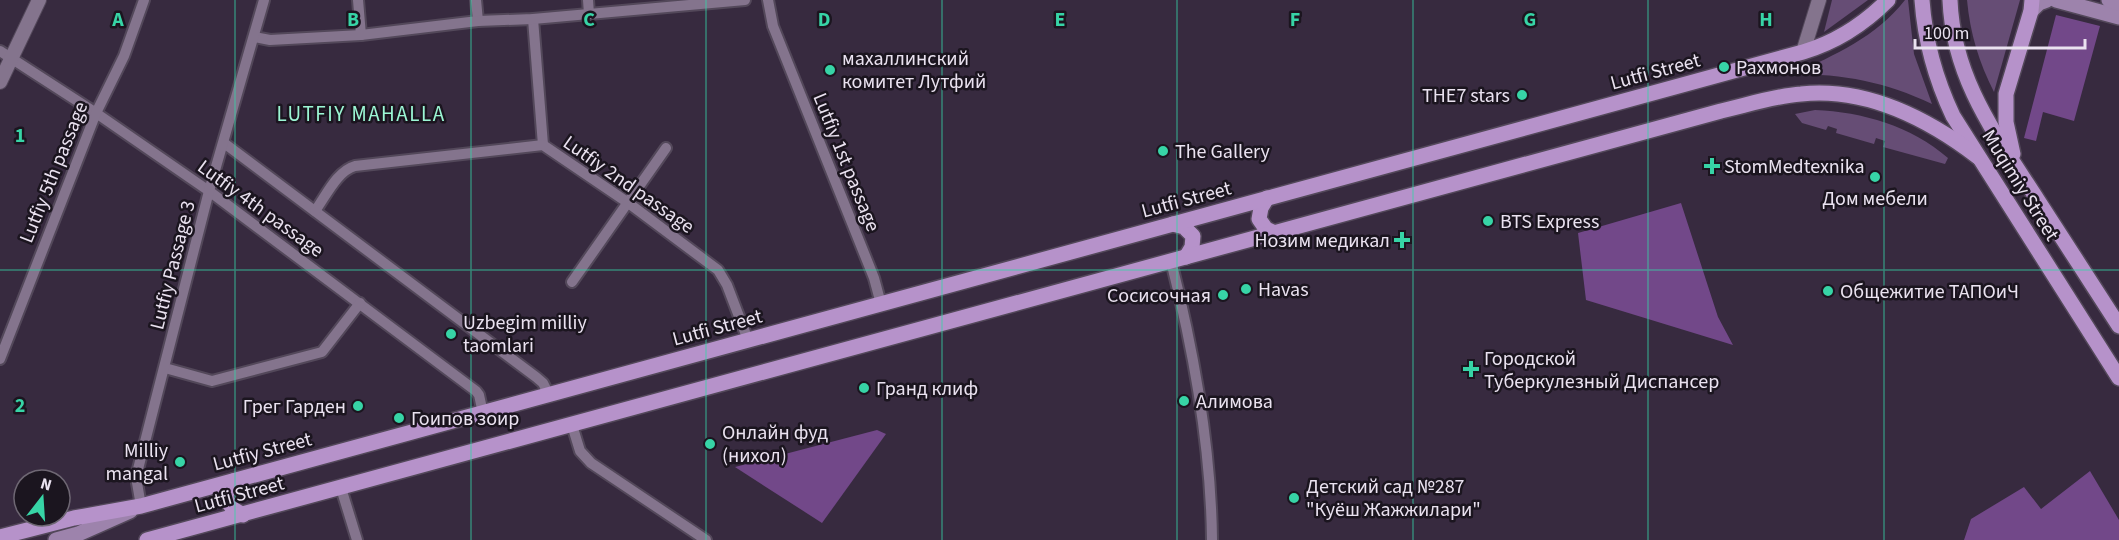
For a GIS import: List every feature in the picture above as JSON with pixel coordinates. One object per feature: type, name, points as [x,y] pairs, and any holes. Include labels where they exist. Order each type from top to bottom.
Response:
[{"type":"main road","name":"Lutfi Street","points":[[483,413],[1825,46],[1843,37],[1888,0]]},
{"type":"main road","name":"Muqimiy Street","points":[[1922,0],[1929,54],[1939,87],[1953,116],[2119,378]]},
{"type":"main road","name":"Muqimiy Street","points":[[1950,0],[1952,29],[1964,74],[1985,118],[2119,326]]},
{"type":"main road","points":[[2019,171],[2007,132],[2006,94],[2032,5],[2047,0]]},
{"type":"main road","points":[[2056,0],[2119,17]]},
{"type":"main road","points":[[2109,0],[2119,3]]},
{"type":"main road","points":[[342,488],[1721,111],[1802,93],[1855,96],[1906,112],[1952,137],[1978,157]]},
{"type":"main road","points":[[1267,198],[1261,208],[1259,219],[1266,229],[1275,233]]},
{"type":"main road","points":[[1173,224],[1184,227],[1193,236],[1192,247],[1178,259]]},
{"type":"main road","name":"Lutfiy Street","points":[[56,540],[78,534],[141,506],[483,413]]},
{"type":"main road","points":[[233,481],[227,489],[226,499],[233,509],[243,515]]},
{"type":"main road","name":"Lutfi Street","points":[[147,540],[342,488]]},
{"type":"main road","points":[[0,537],[74,518],[141,506]]},
{"type":"street","points":[[0,82],[6,54],[39,0]]},
{"type":"street","name":"Lutfiy 5th passage","points":[[0,359],[96,113],[124,56],[144,0]]},
{"type":"street","name":"Lutfiy Passage 3","points":[[141,506],[136,477],[209,191],[264,0]]},
{"type":"street","points":[[358,0],[361,35]]},
{"type":"street","points":[[477,0],[478,21]]},
{"type":"street","points":[[588,0],[589,14]]},
{"type":"street","points":[[254,37],[270,40],[361,35],[478,21],[533,19],[745,0]]},
{"type":"street","name":"Lutfiy 1st passage","points":[[768,0],[773,26],[874,278],[881,304]]},
{"type":"street","points":[[1803,52],[1820,0]]},
{"type":"street","points":[[533,19],[543,145]]},
{"type":"street","name":"Lutfiy 4th passage","points":[[6,54],[209,191],[360,303],[476,391],[483,413]]},
{"type":"street","name":"Lutfiy 4th passage","points":[[224,143],[536,377],[543,383],[549,395]]},
{"type":"street","name":"Lutfiy 2nd passage","points":[[315,210],[348,168],[543,145],[627,202],[718,270],[727,285],[748,340]]},
{"type":"street","points":[[572,282],[666,148]]},
{"type":"street","points":[[1178,259],[1200,407],[1210,491],[1212,540]]},
{"type":"street","points":[[165,368],[212,381],[322,352],[360,303]]},
{"type":"street","points":[[572,425],[580,451],[591,464],[706,540]]},
{"type":"street","points":[[342,488],[357,540]]},
{"type":"shaded area","points":[[1832,0],[1868,0],[1824,32]]},
{"type":"shaded area","points":[[1905,0],[1908,0],[1914,54],[1932,104],[1898,90],[1864,81],[1793,74],[1868,35],[1894,13]]},
{"type":"shaded area","points":[[1967,0],[2020,0],[1994,92],[1976,48]]},
{"type":"shaded area","points":[[2056,15],[2100,26],[2074,121],[2043,112],[2036,141],[2024,138]]},
{"type":"shaded area","points":[[1815,110],[1851,114],[1886,123],[1918,137],[1948,158],[1945,164],[1883,147],[1885,141],[1876,138],[1874,144],[1836,133],[1837,129],[1828,126],[1826,130],[1802,123],[1795,114]]},
{"type":"shaded area","points":[[1681,203],[1718,317],[1733,345],[1586,300],[1578,233]]},
{"type":"shaded area","points":[[877,430],[886,434],[822,523],[735,467]]},
{"type":"shaded area","points":[[2090,471],[2119,520],[2119,540],[1964,540],[1971,519],[2024,487],[2041,509]]},
{"type":"place","name":"Рахмонов","points":[[1724,67]]},
{"type":"place","name":"махаллинский комитет Лутфий","points":[[830,70]]},
{"type":"place","name":"THE7 stars","points":[[1522,95]]},
{"type":"place","name":"The Gallery","points":[[1163,151]]},
{"type":"place","name":"StomMedtexnika","points":[[1712,166]]},
{"type":"place","name":"Дом мебели","points":[[1875,177]]},
{"type":"place","name":"BTS Express","points":[[1488,221]]},
{"type":"place","name":"Нозим медикал","points":[[1402,240]]},
{"type":"place","name":"Havas","points":[[1246,289]]},
{"type":"place","name":"Общежитие ТАПОиЧ","points":[[1828,291]]},
{"type":"place","name":"Сосисочная","points":[[1223,295]]},
{"type":"place","name":"Uzbegim milliy taomlari","points":[[451,334]]},
{"type":"place","name":"Городской Туберкулезный Диспансер","points":[[1471,369]]},
{"type":"place","name":"Гранд клиф","points":[[864,388]]},
{"type":"place","name":"Алимова","points":[[1184,401]]},
{"type":"place","name":"Грег Гарден","points":[[358,406]]},
{"type":"place","name":"Гоипов зоир","points":[[399,418]]},
{"type":"place","name":"Онлайн фуд (нихол)","points":[[710,444]]},
{"type":"place","name":"Milliy mangal","points":[[180,462]]},
{"type":"place","name":"Детский сад №287 \"Куёш Жажжилари\"","points":[[1294,498]]},
{"type":"district","name":"LUTFIY MAHALLA","points":[[361,114]]}]
